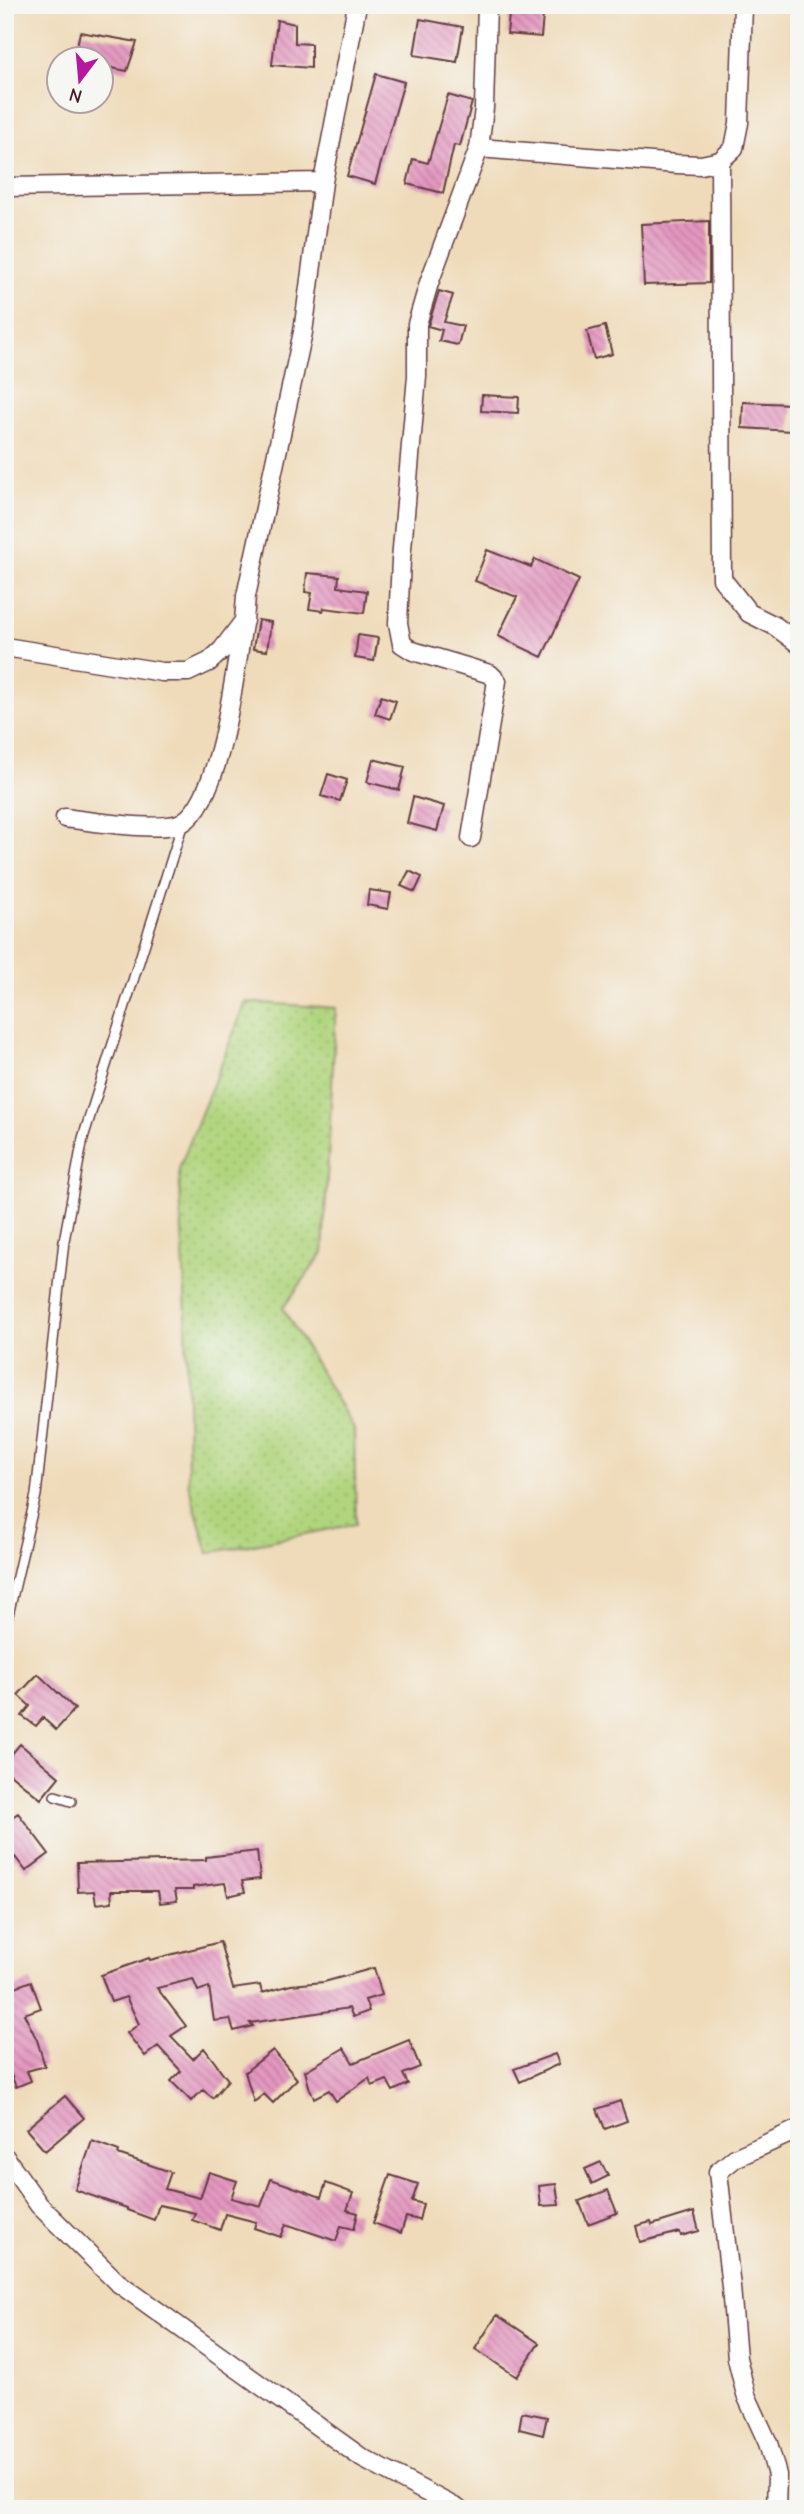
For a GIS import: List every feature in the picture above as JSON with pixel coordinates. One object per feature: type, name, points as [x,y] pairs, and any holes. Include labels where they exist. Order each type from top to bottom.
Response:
[{"type":"street","points":[[65,818],[142,826],[172,826],[183,822],[193,812],[210,784],[219,761],[246,596],[303,332],[323,182],[357,5]]},
{"type":"street","points":[[471,838],[498,681],[490,674],[413,651],[402,644],[398,623],[417,376],[417,324],[429,283],[479,148],[484,108],[487,5]]},
{"type":"street","points":[[479,148],[701,165],[720,161],[734,148],[739,122],[743,5]]},
{"type":"street","points":[[720,161],[722,579],[749,613],[775,626],[799,644]]},
{"type":"street","points":[[5,187],[323,182]]},
{"type":"street","points":[[5,647],[162,672],[188,673],[209,662],[222,650],[244,621]]},
{"type":"street","points":[[776,2509],[777,2475],[768,2443],[746,2395],[737,2358],[732,2287],[718,2172],[735,2158],[799,2129]]},
{"type":"street","points":[[5,2157],[39,2205],[117,2282],[362,2458],[458,2509]]},
{"type":"lane","points":[[5,1628],[36,1495],[64,1241],[83,1138],[183,822]]},
{"type":"lane","points":[[55,1796],[71,1801]]},
{"type":"green space","points":[[246,1002],[336,1008],[323,1253],[283,1308],[354,1429],[356,1524],[208,1553],[188,1482],[186,1313],[179,1169]]},
{"type":"building","points":[[510,5],[544,5],[541,37],[507,34]]},
{"type":"building","points":[[420,19],[463,27],[457,62],[414,55]]},
{"type":"building","points":[[277,20],[295,24],[295,43],[311,44],[311,68],[272,65]]},
{"type":"building","points":[[80,32],[137,42],[127,71],[116,69],[116,46],[77,46]]},
{"type":"building","points":[[376,74],[404,82],[375,184],[347,176]]},
{"type":"building","points":[[448,95],[472,102],[460,146],[454,145],[443,193],[407,184],[413,159],[428,163]]},
{"type":"building","points":[[709,221],[709,283],[644,285],[641,224]]},
{"type":"building","points":[[439,291],[453,295],[444,322],[463,326],[458,345],[439,341],[442,330],[428,326]]},
{"type":"building","points":[[605,326],[612,354],[594,359],[587,331]]},
{"type":"building","points":[[482,395],[519,397],[518,413],[481,411]]},
{"type":"building","points":[[743,402],[792,404],[791,431],[742,428]]},
{"type":"building","points":[[487,550],[531,567],[535,559],[579,580],[542,657],[498,636],[517,597],[475,581]]},
{"type":"building","points":[[307,573],[339,576],[338,587],[367,591],[364,613],[309,609],[312,593],[305,592]]},
{"type":"building","points":[[258,620],[271,622],[267,651],[253,649]]},
{"type":"building","points":[[358,635],[378,638],[374,661],[355,658]]},
{"type":"building","points":[[381,696],[396,701],[390,719],[375,714]]},
{"type":"building","points":[[373,759],[405,767],[399,790],[367,782]]},
{"type":"building","points":[[328,774],[347,780],[340,801],[321,796]]},
{"type":"building","points":[[413,797],[444,806],[437,831],[407,823]]},
{"type":"building","points":[[409,871],[422,877],[415,892],[401,886]]},
{"type":"building","points":[[369,890],[391,893],[388,909],[367,905]]},
{"type":"building","points":[[38,1674],[75,1709],[56,1730],[43,1718],[36,1726],[22,1716],[30,1706],[18,1695]]},
{"type":"building","points":[[20,1744],[59,1777],[41,1799],[5,1770],[5,1762]]},
{"type":"building","points":[[18,1813],[49,1854],[26,1871],[15,1857],[5,1865],[5,1822]]},
{"type":"building","points":[[257,1851],[260,1879],[242,1881],[245,1892],[228,1896],[225,1883],[193,1887],[193,1890],[175,1890],[177,1901],[160,1903],[158,1891],[111,1891],[112,1902],[96,1904],[94,1891],[78,1892],[77,1863],[206,1860],[206,1857]]},
{"type":"building","points":[[220,1942],[233,1989],[260,1985],[262,1993],[291,1985],[324,1982],[374,1968],[382,1995],[365,2000],[369,2011],[353,2017],[349,2008],[250,2023],[253,2026],[234,2031],[230,2019],[214,2021],[209,1987],[198,1991],[193,1979],[157,1988],[186,2026],[171,2036],[193,2059],[204,2048],[228,2080],[213,2098],[203,2090],[191,2101],[171,2081],[181,2071],[158,2046],[145,2056],[127,2033],[139,2024],[126,1997],[111,2002],[101,1975],[149,1958],[150,1960]]},
{"type":"building","points":[[31,1981],[41,2008],[24,2014],[37,2040],[45,2066],[27,2071],[31,2081],[16,2087],[11,2075],[5,2077],[5,1991]]},
{"type":"building","points":[[409,2040],[420,2067],[403,2074],[408,2084],[393,2091],[387,2080],[372,2086],[369,2078],[336,2101],[329,2090],[314,2098],[305,2071],[344,2048],[353,2063]]},
{"type":"building","points":[[273,2050],[297,2079],[273,2103],[264,2094],[254,2102],[245,2072]]},
{"type":"building","points":[[555,2054],[559,2064],[520,2082],[514,2069]]},
{"type":"building","points":[[65,2096],[84,2118],[45,2151],[26,2129]]},
{"type":"building","points":[[620,2101],[627,2121],[605,2129],[597,2109]]},
{"type":"building","points":[[92,2141],[119,2151],[118,2154],[171,2172],[165,2189],[200,2198],[209,2172],[237,2181],[231,2198],[261,2206],[271,2179],[321,2197],[326,2183],[353,2193],[347,2210],[358,2213],[354,2229],[341,2226],[336,2241],[286,2224],[281,2237],[254,2228],[256,2222],[225,2214],[220,2230],[192,2220],[195,2213],[159,2205],[154,2220],[75,2190]]},
{"type":"building","points":[[601,2162],[608,2176],[592,2184],[585,2169]]},
{"type":"building","points":[[390,2175],[418,2184],[412,2201],[423,2204],[419,2220],[406,2217],[401,2233],[373,2223]]},
{"type":"building","points":[[556,2184],[559,2205],[541,2206],[539,2186]]},
{"type":"building","points":[[608,2190],[617,2213],[588,2224],[579,2201]]},
{"type":"building","points":[[694,2212],[699,2231],[681,2236],[680,2232],[640,2242],[636,2226],[651,2222],[652,2225]]},
{"type":"building","points":[[497,2315],[539,2343],[517,2377],[475,2349]]},
{"type":"building","points":[[522,2412],[547,2417],[543,2435],[519,2429]]}]
